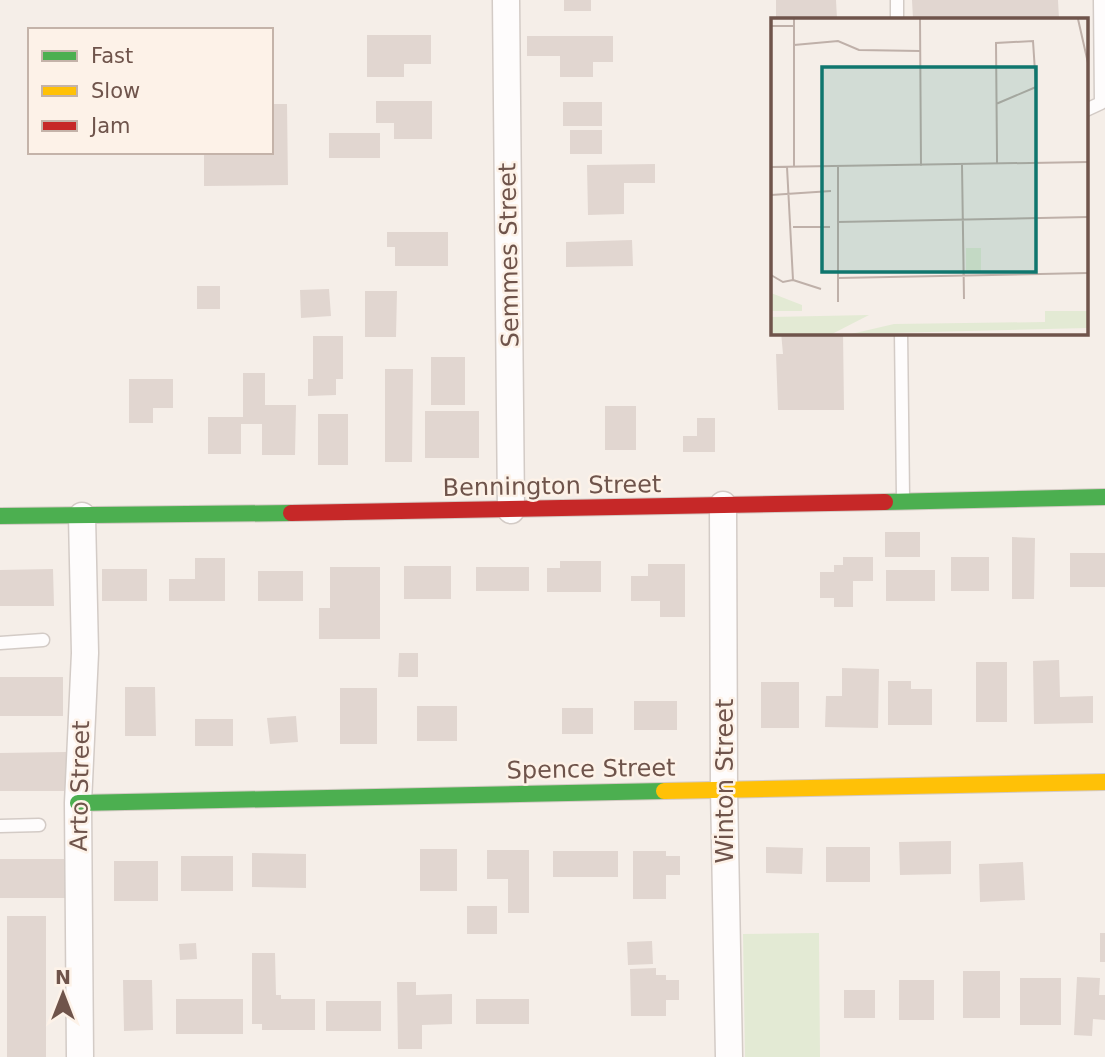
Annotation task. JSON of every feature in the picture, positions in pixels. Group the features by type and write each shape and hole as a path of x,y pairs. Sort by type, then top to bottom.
{"street":[{"name":"Semmes Street","path":"506,0 511,510"},
{"name":"Bennington Street","path":"0,516 511,510 1105,497"},
{"name":"Winton Street","path":"723,505 729,1057"},
{"name":"Arto Street","path":"80,1057 78,803 85,653 82,516"},
{"name":"Spence Street","path":"78,803 1105,782"}],"lane":[{"path":"897,0 897,18"},
{"path":"1088,109 1101,103 1100,0"},
{"path":"901,334 903,501"},
{"path":"0,643 43,640"},
{"path":"0,826 39,825"}],"green space":[{"path":"819,933 820,1057 745,1057 743,934"}],"building":[{"path":"564,0 591,0 591,11 564,11"},
{"path":"776,0 836,0 837,18 776,18"},
{"path":"912,0 1058,0 1059,18 913,18"},
{"path":"367,35 431,35 431,64 404,64 404,77 367,77"},
{"path":"527,36 613,36 613,62 593,62 593,77 560,77 560,56 527,56"},
{"path":"376,101 432,101 432,139 394,139 394,123 376,123"},
{"path":"563,102 602,102 602,126 563,126"},
{"path":"273,104 287,104 288,185 204,186 204,154 273,154"},
{"path":"570,130 602,130 602,154 570,154"},
{"path":"329,133 380,133 380,158 329,158"},
{"path":"655,164 655,183 624,183 624,214 588,215 587,165"},
{"path":"387,232 448,232 448,266 395,266 395,247 387,247"},
{"path":"632,240 633,266 566,267 566,242"},
{"path":"197,286 220,286 220,309 197,309"},
{"path":"329,289 331,316 301,318 300,290"},
{"path":"365,291 397,291 396,337 365,337"},
{"path":"781,334 843,334 844,410 778,410 776,354 783,354"},
{"path":"313,336 343,336 343,379 336,379 336,395 308,396 308,379 313,379"},
{"path":"431,357 465,357 465,405 431,405"},
{"path":"385,369 413,369 412,462 385,462"},
{"path":"243,373 265,373 265,405 296,405 295,455 262,455 262,424 241,424 241,454 208,454 208,417 243,417"},
{"path":"129,379 173,379 173,408 153,408 153,423 129,423"},
{"path":"605,406 636,406 636,450 605,450"},
{"path":"425,411 479,411 479,458 425,458"},
{"path":"318,414 348,414 348,465 318,465"},
{"path":"697,418 715,418 715,452 683,452 683,436 697,436"},
{"path":"885,532 920,532 920,557 885,557"},
{"path":"1012,537 1035,538 1034,599 1012,599"},
{"path":"1070,553 1105,553 1105,587 1070,587"},
{"path":"843,557 873,557 873,581 853,581 853,607 834,607 834,598 820,598 820,572 834,572 834,565 843,565"},
{"path":"951,557 989,557 989,591 951,591"},
{"path":"195,558 225,558 225,601 169,601 169,579 195,579"},
{"path":"560,561 601,561 601,592 547,592 547,568 560,568"},
{"path":"648,564 685,564 685,617 660,617 660,601 631,601 631,576 648,576"},
{"path":"404,566 451,566 451,599 404,599"},
{"path":"330,567 380,567 380,639 319,639 319,608 330,608"},
{"path":"476,567 529,567 529,591 476,591"},
{"path":"53,569 54,606 0,606 0,570"},
{"path":"102,569 147,569 147,601 102,601"},
{"path":"886,570 935,570 935,601 886,601"},
{"path":"258,571 303,571 303,601 258,601"},
{"path":"399,653 418,653 418,677 398,677"},
{"path":"1059,660 1060,697 1093,696 1093,723 1034,724 1033,661"},
{"path":"976,662 1007,662 1007,722 976,722"},
{"path":"842,668 879,669 878,728 825,727 826,696 842,696"},
{"path":"0,677 63,677 63,716 0,716"},
{"path":"888,681 911,681 911,689 932,689 932,725 888,725"},
{"path":"761,682 799,682 799,728 761,728"},
{"path":"125,687 155,687 156,736 125,736"},
{"path":"340,688 377,688 377,744 340,744"},
{"path":"634,701 677,701 677,730 634,730"},
{"path":"417,706 457,706 457,741 417,741"},
{"path":"562,708 593,708 593,734 562,734"},
{"path":"296,716 298,742 270,744 267,718"},
{"path":"195,719 233,719 233,746 195,746"},
{"path":"66,752 66,791 0,791 0,753"},
{"path":"951,841 951,874 900,875 899,842"},
{"path":"766,847 803,848 802,874 766,873"},
{"path":"826,847 870,847 870,882 826,882"},
{"path":"420,849 457,849 457,891 420,891"},
{"path":"487,850 529,850 529,913 508,913 508,879 487,879"},
{"path":"553,851 618,851 618,877 553,877"},
{"path":"633,851 666,851 666,856 680,856 680,875 666,875 666,899 633,899"},
{"path":"252,853 306,854 306,888 252,887"},
{"path":"181,856 233,856 233,891 181,891"},
{"path":"0,859 65,859 65,898 0,898"},
{"path":"114,861 158,861 158,901 114,901"},
{"path":"1023,862 1025,900 980,902 979,864"},
{"path":"467,906 497,906 497,934 467,934"},
{"path":"7,916 46,916 46,1057 7,1057"},
{"path":"1100,933 1105,933 1105,962 1100,962"},
{"path":"652,941 653,964 628,965 627,942"},
{"path":"196,943 197,959 180,960 179,944"},
{"path":"252,953 275,953 276,995 281,995 281,999 315,999 315,1030 262,1030 262,1024 252,1024"},
{"path":"656,968 656,975 666,975 666,980 679,980 679,1000 666,1000 666,1016 631,1016 630,969"},
{"path":"963,971 1000,971 1000,1018 963,1018"},
{"path":"1077,977 1100,978 1099,995 1105,995 1105,1020 1093,1019 1092,1036 1074,1035"},
{"path":"1020,978 1061,978 1061,1025 1020,1025"},
{"path":"123,980 152,980 153,1030 124,1031"},
{"path":"899,980 934,980 934,1020 899,1020"},
{"path":"397,982 416,982 416,995 452,994 452,1024 422,1025 422,1049 398,1049"},
{"path":"844,990 875,990 875,1018 844,1018"},
{"path":"176,999 243,999 243,1034 176,1034"},
{"path":"476,999 529,999 529,1024 476,1024"},
{"path":"326,1001 381,1001 381,1031 326,1031"}],"traffic: fast":[{"path":"885,502 1105,497"},
{"path":"0,516 291,513"},
{"path":"78,803 664,791"}],"traffic: slow":[{"path":"664,791 1105,782"}],"traffic: jam":[{"path":"291,513 885,502"}]}
